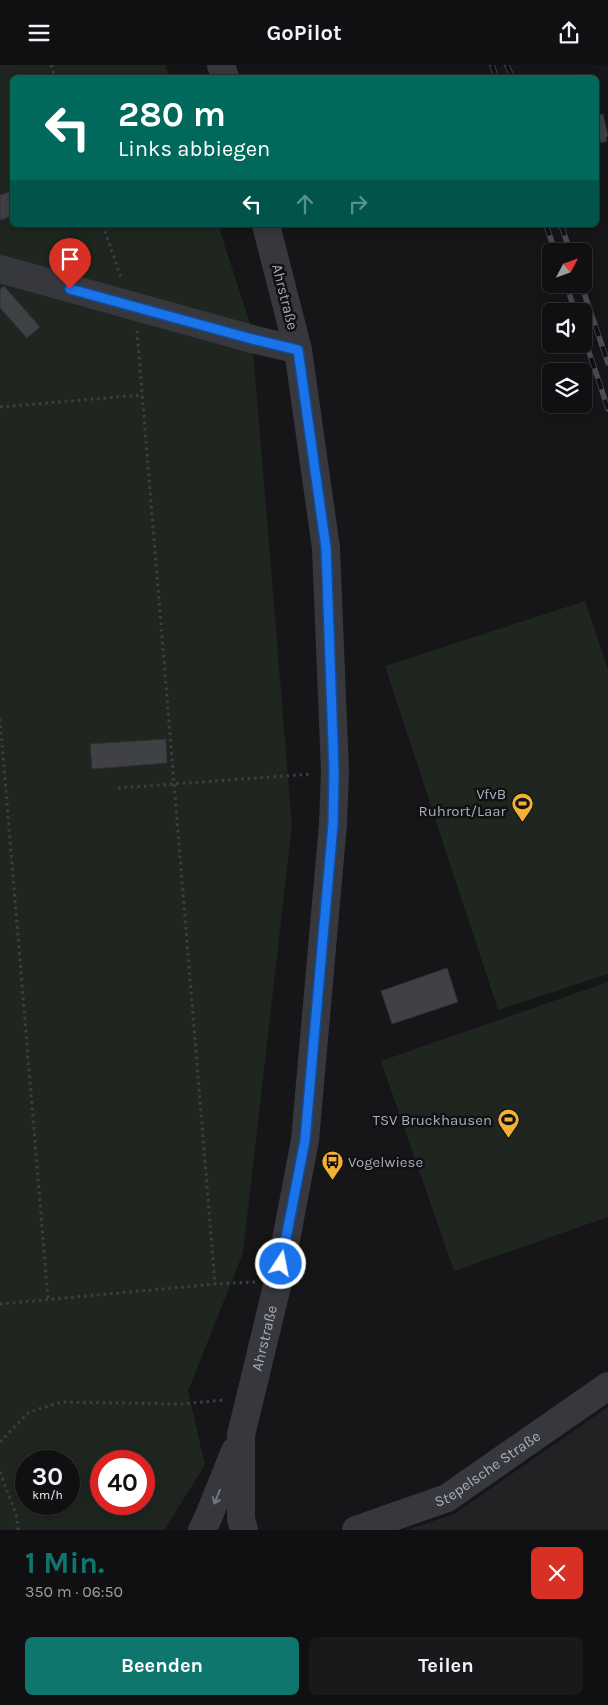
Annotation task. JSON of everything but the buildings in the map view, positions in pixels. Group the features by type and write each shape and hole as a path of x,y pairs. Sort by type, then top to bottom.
{"street":[{"name":"Ahrstraße","path":"244,1530 241,1519 241,1435 278,1281 305,1140 333,824 334,771 326,548 298,350 267,227"},
{"path":"0,269 298,350"},
{"name":"Stepelsche Straße","path":"356,1530 447,1498 608,1386"},
{"path":"202,1530 241,1435"}],"path":[{"path":"104,227 130,305 136,338 215,1284"},
{"path":"0,407 141,395"},
{"path":"0,719 48,1299"},
{"path":"118,788 288,777 334,771"},
{"path":"0,1304 215,1284 278,1281"},
{"path":"0,1442 29,1412 61,1402 180,1404 250,1399"},
{"path":"0,1472 17,1517 18,1530"}],"shaded area":[{"path":"0,65 165,65 168,75 10,75 10,227 219,227 251,326 292,825 243,1253 188,1391 205,1465 164,1530 0,1530"},
{"name":"VfvB Ruhrort/Laar","path":"585,601 608,670 608,974 498,1010 385,666"},
{"name":"TSV Bruckhausen","path":"608,982 608,1217 454,1271 381,1061"},
{"path":"608,1407 608,1530 407,1530 454,1514"}],"railway":[{"path":"492,65 495,75"},
{"path":"507,65 511,75"},
{"path":"547,227 552,243"},
{"path":"562,227 567,243"},
{"path":"569,293 572,303"},
{"path":"584,293 608,363"},
{"path":"589,353 608,409"}],"place":[{"name":"VfvB Ruhrort/Laar","path":"522,822"},
{"name":"TSV Bruckhausen","path":"508,1139"},
{"name":"Vogelwiese","path":"332,1181"}],"route":[{"path":"70,289 298,350 326,548 334,771 333,824 305,1140 281,1264"}]}
